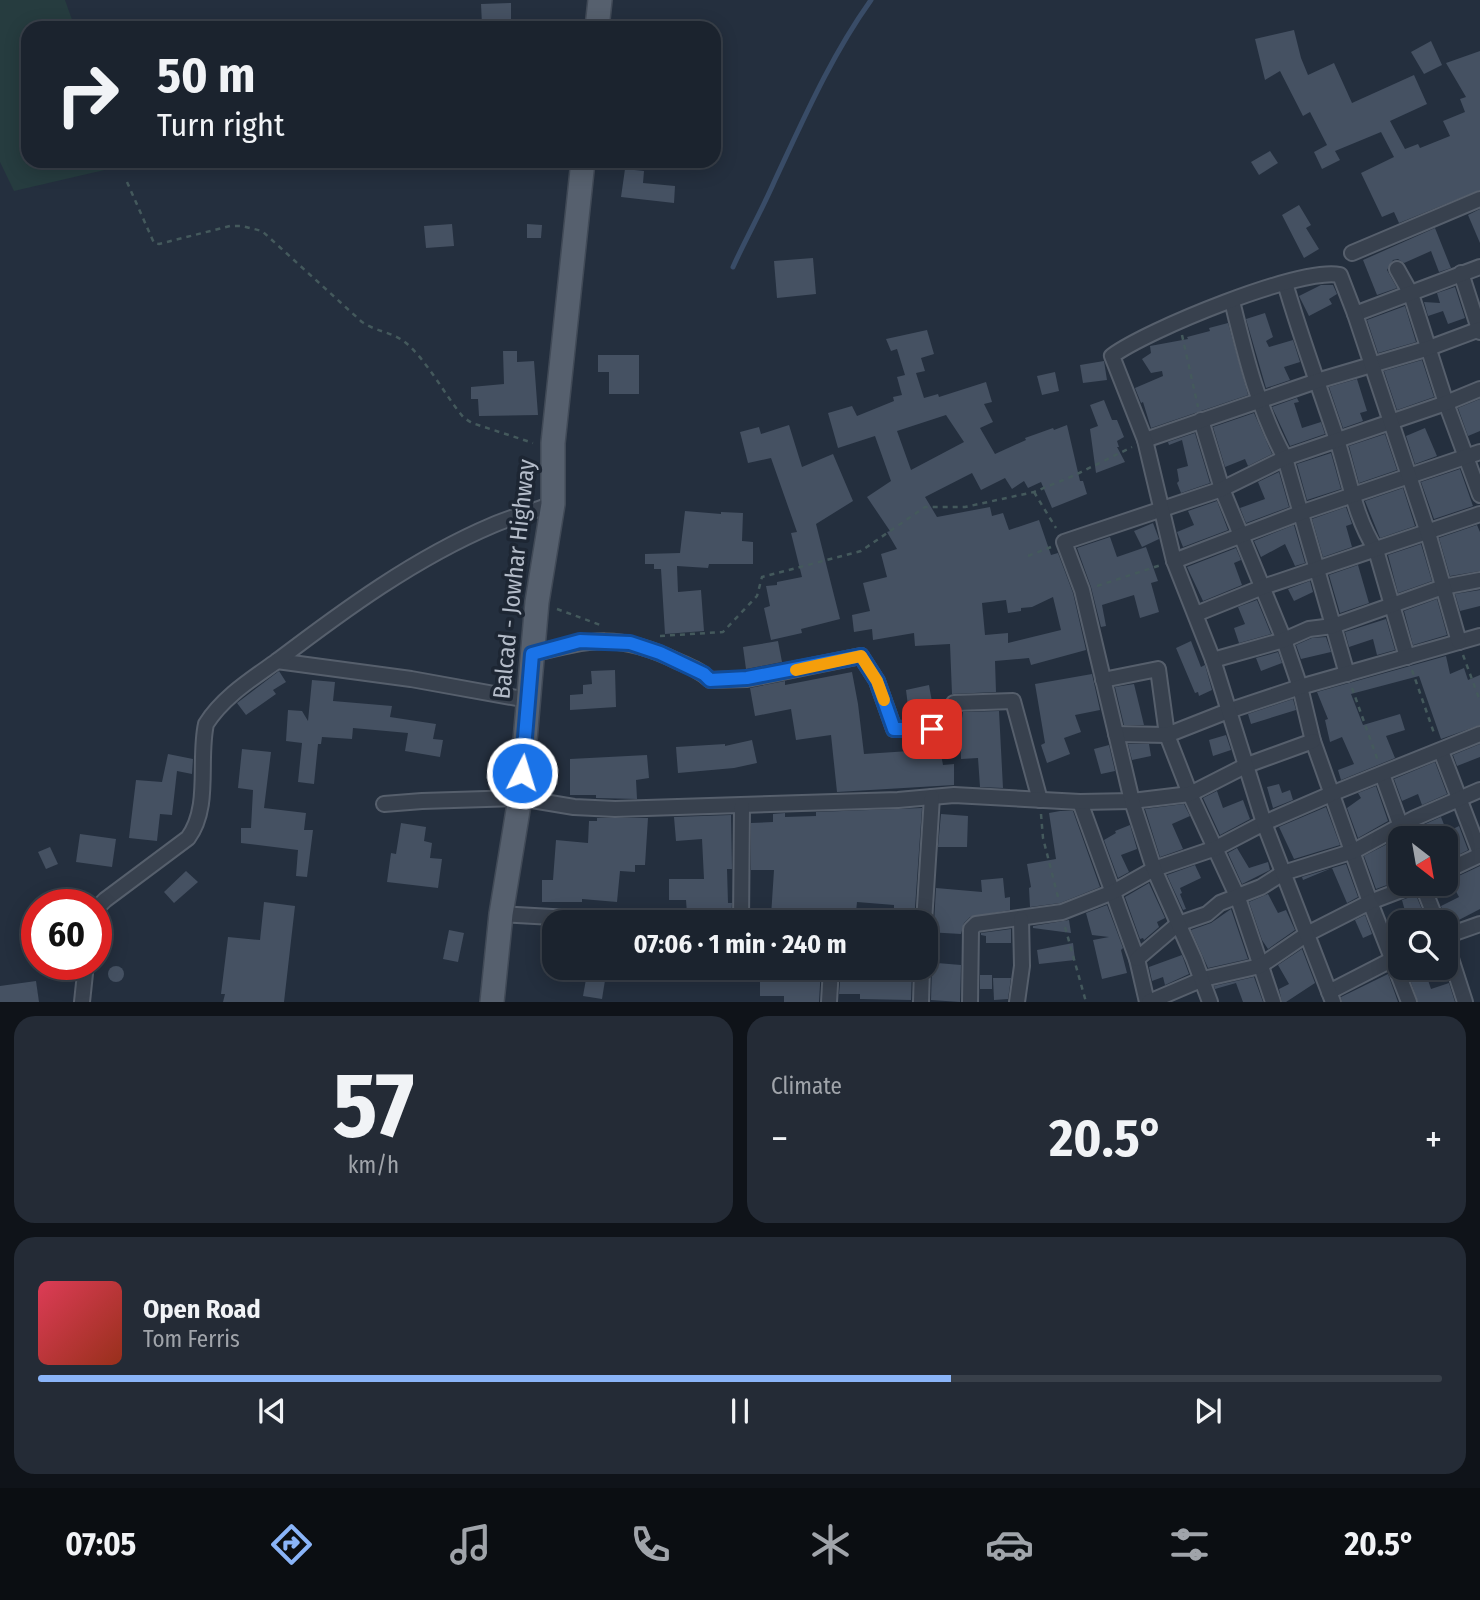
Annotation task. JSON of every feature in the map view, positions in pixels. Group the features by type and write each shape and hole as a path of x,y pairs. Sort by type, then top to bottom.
{"main road":[{"path":"598,21 600,0"},
{"name":"Balcad - Jowhar Highway","path":"492,1002 501,914 520,798 537,602 553,503 553,449 582,168"}],"street":[{"path":"1352,253 1480,199"},
{"path":"1356,314 1480,267"},
{"path":"1397,269 1411,294 1446,403 1480,495"},
{"path":"1145,440 1317,381 1480,330 1461,273"},
{"path":"1388,962 1331,997 1264,823 1213,660 1174,561 1145,440 1111,358 1179,322 1231,301 1286,283 1338,274 1356,314 1428,533 1459,642"},
{"path":"1286,283 1299,332 1366,534 1376,550 1407,657"},
{"path":"1231,301 1270,430 1285,458 1347,674"},
{"path":"1210,1002 1203,979 1154,869 1132,801 1082,590 1065,542 1222,489 1285,458 1480,389"},
{"path":"1201,420 1222,489 1284,640 1300,687 1313,741 1370,902 1388,940"},
{"path":"1174,561 1240,534 1480,452"},
{"path":"112,895 188,838 194,830 200,806 206,724 211,715 236,691 383,585 494,524 553,503"},
{"path":"1196,614 1263,587 1480,514"},
{"path":"1213,660 1284,640 1309,629 1333,626 1443,587 1480,580"},
{"path":"1116,734 1167,735 1300,687 1480,636"},
{"path":"532,654 580,641 630,643 660,653 704,674 710,680 747,678 861,656 877,681 894,729 951,728 954,703 1013,701 1040,800"},
{"path":"277,661 411,679 528,700"},
{"path":"1103,680 1158,669 1167,735 1238,898 1273,1002"},
{"path":"970,1002 971,929 976,924 1062,912 1112,892 1154,869 1216,848 1331,793 1480,734"},
{"path":"384,804 447,799 520,798 574,807 615,810 954,795 1080,802 1132,801 1191,794 1247,765 1313,741"},
{"path":"1441,751 1480,854 1458,865"},
{"path":"1382,774 1401,826"},
{"path":"1414,826 1480,790"},
{"path":"925,910 932,797"},
{"path":"1080,802 1138,958 1148,1002 1203,979 1260,965 1307,934 1388,895"},
{"path":"741,910 742,806"},
{"path":"1138,958 1178,924 1206,914 1220,904 1261,887 1283,873 1388,838"},
{"path":"501,914 542,916"},
{"path":"1017,1002 1022,966 1021,919"},
{"path":"1458,932 1480,924"},
{"path":"82,1002 84,980"},
{"path":"830,1002 831,980"},
{"path":"922,980 922,1002"},
{"path":"1403,980 1409,1002"},
{"path":"1458,980 1465,1002"},
{"path":"1474,1002 1480,999"}],"path":[{"path":"127,183 154,243 230,226 262,231 362,322 372,329 397,337 411,348 464,418 553,449"},
{"path":"1179,322 1201,420"},
{"path":"649,637 723,632 757,596 761,577 861,551 925,507 965,507 1034,492 1145,440"},
{"path":"1028,556 1065,542 1034,492"},
{"path":"1082,590 1174,561"},
{"path":"1459,642 1480,701"},
{"path":"1407,657 1441,751"},
{"path":"1347,674 1382,774"}],"green space":[{"path":"0,0 65,0 72,21 21,21 21,168 113,168 14,191 0,162"}],"building":[{"path":"511,3 511,21 482,21 481,4"},
{"path":"1294,30 1308,75 1334,63 1352,103 1414,75 1427,104 1390,121 1405,149 1418,144 1420,148 1450,136 1443,121 1465,112 1460,99 1466,97 1446,63 1480,51 1480,190 1399,223 1394,212 1382,217 1361,173 1394,157 1381,132 1335,151 1340,160 1322,169 1314,152 1327,145 1310,112 1303,116 1280,71 1265,80 1255,39"},
{"path":"1431,41 1442,65 1424,74 1411,52"},
{"path":"1270,151 1278,163 1259,175 1251,162"},
{"path":"625,169 644,171 643,183 675,186 674,203 621,197"},
{"path":"1299,205 1311,225 1306,228 1319,249 1304,258 1282,215"},
{"path":"1480,209 1480,243 1468,215"},
{"path":"452,224 454,246 426,248 424,226"},
{"path":"527,224 542,225 541,238 527,238"},
{"path":"1435,228 1451,268 1439,272 1431,251 1404,263 1398,259 1393,260 1387,270 1397,288 1377,295 1363,260"},
{"path":"813,258 816,294 777,298 774,261"},
{"path":"1321,285 1333,285 1337,294 1329,299 1332,304 1309,316 1299,296"},
{"path":"1455,287 1465,318 1448,324 1443,311 1428,316 1424,302 1440,303 1437,293"},
{"path":"1405,306 1416,342 1378,353 1367,320"},
{"path":"1265,313 1273,337 1266,341 1269,347 1293,340 1300,362 1284,367 1290,380 1266,388 1246,319"},
{"path":"1228,323 1248,395 1151,428 1143,402 1141,403 1135,388 1163,376 1162,371 1151,373 1142,359 1151,353 1150,346 1188,339 1187,337 1210,331 1209,328"},
{"path":"927,330 934,354 921,358 925,371 916,373 924,398 938,394 939,397 986,382 992,402 984,404 993,422 980,428 995,454 1026,440 1025,438 1067,425 1080,481 1083,481 1087,494 1052,508 1041,482 1028,488 1024,481 1012,489 1005,478 981,490 972,473 925,497 937,517 990,507 992,516 1003,513 1009,530 1039,520 1051,555 1058,553 1073,593 1086,650 1031,665 1029,658 995,661 996,692 952,694 950,644 915,646 914,633 873,640 872,629 854,632 852,615 870,611 863,583 887,577 881,554 897,549 887,532 890,531 867,497 891,481 875,436 838,448 828,413 852,406 857,416 902,395 897,377 905,375 897,349 891,351 886,339","holes":["946,415 964,442 911,470 897,431","1053,597 1061,630 1008,643 1008,633 985,635 982,603 1006,600 1008,613 1021,611 1021,608 1032,607"]},
{"path":"503,351 517,351 517,362 534,361 538,415 479,416 478,399 471,399 471,387 504,384"},
{"path":"598,355 639,355 639,394 609,394 609,372 598,372"},
{"path":"1422,360 1434,397 1397,410 1384,371"},
{"path":"1104,361 1107,380 1083,383 1080,365"},
{"path":"1055,372 1059,391 1042,395 1037,376"},
{"path":"1357,379 1367,411 1360,413 1363,421 1343,428 1329,387"},
{"path":"1297,398 1299,402 1294,403 1302,428 1321,422 1325,434 1290,446 1272,407"},
{"path":"1480,399 1480,431 1468,436 1458,408"},
{"path":"1104,400 1112,420 1117,420 1124,437 1117,441 1117,447 1125,462 1096,473 1090,429 1098,426 1090,405"},
{"path":"1254,413 1272,454 1248,466 1245,459 1225,467 1213,427"},
{"path":"789,425 802,467 833,454 853,501 816,524 840,619 801,629 802,633 771,640 764,608 770,606 766,586 802,577 791,533 797,532 771,458 748,463 740,432 759,427 761,434"},
{"path":"1425,428 1437,456 1415,464 1406,436"},
{"path":"1195,433 1210,483 1181,493 1177,483 1177,469 1188,466 1182,440 1169,445 1168,442"},
{"path":"1385,434 1397,470 1359,483 1349,446"},
{"path":"1331,453 1341,489 1307,500 1297,464"},
{"path":"1460,469 1473,506 1434,519 1421,482"},
{"path":"1279,472 1289,507 1246,523 1240,508 1265,499 1258,482"},
{"path":"1403,488 1415,526 1380,538 1365,501"},
{"path":"1217,501 1228,530 1183,547 1177,532 1194,525 1188,511"},
{"path":"1346,507 1352,524 1346,526 1352,547 1323,557 1312,519"},
{"path":"685,511 743,513 742,541 753,542 753,564 709,564 708,568 677,566 678,592 701,590 704,631 665,634 661,569 654,569 654,564 645,564 645,554 680,553"},
{"path":"1153,523 1159,539 1142,547 1134,531"},
{"path":"1294,525 1305,563 1295,566 1285,544 1261,557 1254,541"},
{"path":"1477,525 1480,532 1480,571 1450,576 1439,538"},
{"path":"1110,537 1117,557 1146,547 1158,581 1151,583 1159,612 1140,618 1134,595 1102,605 1106,626 1101,627 1077,548"},
{"path":"1421,544 1432,581 1398,593 1388,555"},
{"path":"1236,548 1241,560 1234,563 1242,585 1203,601 1187,567"},
{"path":"1358,565 1369,603 1340,613 1329,575"},
{"path":"1310,581 1313,592 1294,601 1288,589"},
{"path":"1480,590 1480,606 1460,611 1455,594"},
{"path":"1437,599 1447,635 1413,645 1404,611"},
{"path":"1257,600 1271,634 1239,643 1234,628 1245,624 1238,607"},
{"path":"1386,619 1395,650 1377,655 1373,639 1349,647 1345,632"},
{"path":"1326,637 1331,652 1301,659 1296,645 1312,638"},
{"path":"778,641 782,662 746,669 743,647"},
{"path":"1191,641 1201,667 1205,665 1212,690 1199,696 1198,692 1195,693 1176,648"},
{"path":"1278,652 1282,663 1261,671 1256,658"},
{"path":"1446,656 1450,674 1464,668 1468,680 1480,675 1480,725 1441,739 1419,676 1351,694 1363,725 1400,714 1405,730 1386,736 1395,758 1341,780 1338,770 1354,764 1342,737 1330,742 1325,720 1328,719 1317,692"},
{"path":"615,670 616,707 570,710 570,695 583,694 583,685 592,684 591,671"},
{"path":"279,671 286,682 273,690 276,694 246,715 237,703"},
{"path":"852,672 864,754 940,749 943,765 954,764 954,785 837,792 831,735 796,740 791,709 755,716 750,688 785,681 785,685"},
{"path":"1092,674 1100,710 1075,715 1081,732 1064,738 1070,754 1047,763 1041,745 1045,743 1035,684"},
{"path":"312,680 335,682 333,701 392,706 390,717 436,724 433,739 443,740 440,757 405,751 408,733 353,728 352,739 322,737 321,744 318,744 314,784 298,782 302,743 286,741 288,710 302,711 308,721"},
{"path":"1134,684 1144,725 1124,725 1115,687"},
{"path":"929,685 932,702 908,706 906,690"},
{"path":"1293,699 1296,710 1251,724 1248,714"},
{"path":"999,711 1003,788 980,787 978,758 961,759 960,731 963,712"},
{"path":"1226,735 1231,750 1213,756 1209,740"},
{"path":"752,740 757,763 678,773 676,747 725,746"},
{"path":"1128,744 1149,744 1151,756 1132,760"},
{"path":"1480,744 1480,757 1457,766 1453,755"},
{"path":"1109,745 1115,771 1101,774 1094,749"},
{"path":"242,749 271,752 264,808 306,813 304,830 313,830 307,877 296,876 298,850 241,843 241,828 251,828 253,790 238,788"},
{"path":"168,754 193,759 192,774 177,771 172,815 160,814 157,841 129,838 136,780 162,782"},
{"path":"647,755 649,778 636,780 637,799 570,795 570,759"},
{"path":"1435,762 1447,794 1422,805 1418,794 1402,801 1394,779"},
{"path":"1279,784 1282,793 1290,790 1293,800 1273,808 1267,787"},
{"path":"1376,786 1388,821 1358,838 1347,808 1361,798 1358,793"},
{"path":"1217,791 1223,808 1243,800 1250,819 1220,835 1203,798"},
{"path":"1184,804 1190,816 1172,824 1183,849 1160,857 1145,809"},
{"path":"1326,807 1340,845 1294,859 1279,827"},
{"path":"922,808 915,910 894,910 894,905 857,902 856,910 771,910 774,870 751,870 751,823 773,822 773,814 785,813 785,817 816,816 816,812"},
{"path":"1073,811 1100,887 1060,903 1030,907 1031,887 1027,864 1056,859 1049,813"},
{"path":"941,814 968,816 967,847 938,847"},
{"path":"731,815 732,869 727,869 728,903 732,903 732,910 687,910 686,900 669,900 669,879 704,879 702,839 676,841 674,817"},
{"path":"1441,817 1445,826 1421,826"},
{"path":"597,818 648,818 645,865 635,865 635,872 620,871 617,902 582,899 582,902 542,902 542,880 553,880 556,840 588,843 589,821 597,821"},
{"path":"401,823 426,827 424,841 432,843 430,858 442,859 438,888 387,882 391,853 396,854"},
{"path":"1130,825 1137,849 1121,855 1129,872 1118,878 1104,840 1116,833 1115,831"},
{"path":"1459,826 1468,850 1458,855"},
{"path":"80,834 116,839 112,867 76,862"},
{"path":"1388,844 1388,885 1376,889 1364,856"},
{"path":"50,847 58,864 46,869 38,852"},
{"path":"1237,848 1249,868 1268,862 1270,870 1242,884 1228,853"},
{"path":"1346,864 1358,897 1347,903 1332,868"},
{"path":"1195,865 1201,878 1180,888 1186,909 1183,910 1167,875"},
{"path":"1480,866 1480,909 1458,920 1458,910 1442,910 1441,906 1459,897 1458,876"},
{"path":"1331,868 1303,880 1302,877"},
{"path":"186,871 198,882 174,903 164,892"},
{"path":"1003,878 1005,898 1010,897 1010,910 970,917 964,923 961,934 938,933 938,910 935,910 936,888 982,892 981,880"},
{"path":"1149,883 1165,918 1157,922 1159,927 1144,940 1140,939 1125,897"},
{"path":"1268,894 1278,913 1286,910 1295,930 1268,949 1262,940 1249,902"},
{"path":"1416,896 1422,910 1405,910 1402,900"},
{"path":"264,902 295,906 284,1002 223,1002 225,994 221,994 228,937 260,940"},
{"path":"1107,905 1123,948 1121,950 1127,973 1102,979 1093,940 1109,937 1092,935 1086,913"},
{"path":"1231,909 1248,959 1208,968 1191,930 1211,923"},
{"path":"1365,915 1372,934 1363,938 1355,920"},
{"path":"1069,920 1071,933 1033,928 1033,926"},
{"path":"1011,929 1011,943 986,943 986,936 981,935 981,933"},
{"path":"449,930 464,933 458,962 443,959"},
{"path":"1073,943 1075,960 1039,964 1037,950"},
{"path":"1302,949 1315,983 1282,1002 1279,989 1289,984 1278,965"},
{"path":"1182,955 1189,974 1165,985 1163,977 1152,981 1149,967"},
{"path":"938,963 961,965 960,1002 931,1000 932,980 938,980"},
{"path":"113,966 119,966 124,971 124,977 119,982 110,980"},
{"path":"1388,974 1398,1002 1342,1002 1341,997"},
{"path":"980,975 992,975 992,989 980,989"},
{"path":"1254,977 1263,1002 1243,1002 1236,983 1215,989 1214,986"},
{"path":"993,978 1011,978 1008,999 994,1000"},
{"path":"586,980 605,980 602,999 583,996"},
{"path":"760,980 820,980 819,1002 784,1002 784,996 760,996"},
{"path":"840,980 912,980 911,1000 860,999 860,994 839,994"},
{"path":"1410,980 1428,980 1431,989 1449,983 1455,1002 1418,1002"},
{"path":"36,981 39,1002 0,1002 0,986"}],"waterway":[{"path":"733,267 819,88 843,43 871,0"}],"slow traffic":[{"path":"796,670 861,656 877,681 884,700"}],"route":[{"path":"522,773 532,654 580,641 630,643 660,653 704,674 710,680 785,672 861,656 877,681 894,729 932,729"}]}
